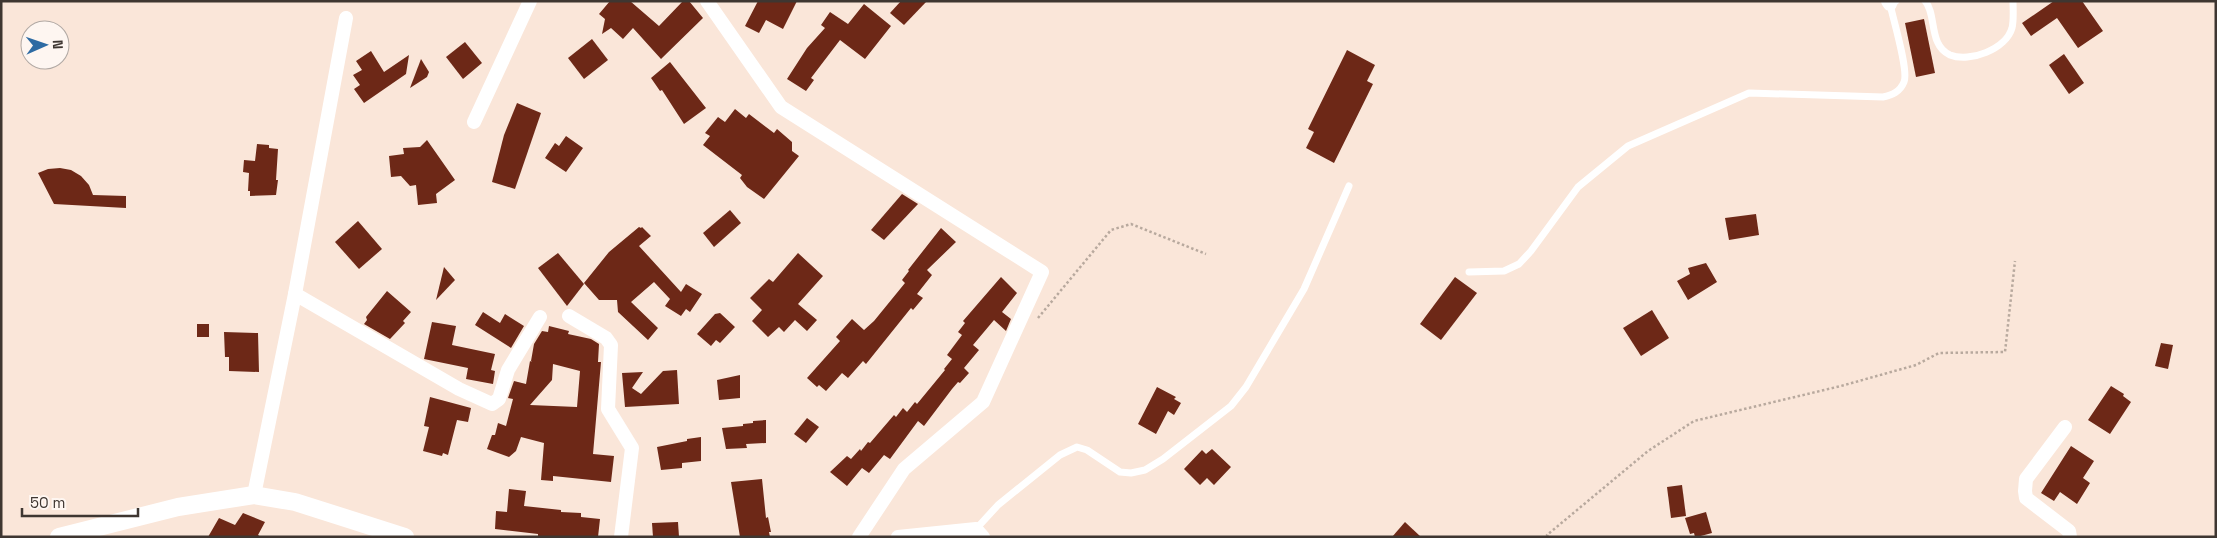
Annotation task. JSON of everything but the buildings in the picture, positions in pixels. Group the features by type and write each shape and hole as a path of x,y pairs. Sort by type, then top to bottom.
{"street":[{"path":"474,122 530,1"},
{"path":"707,1 781,108 1042,272 983,402 904,469 859,537"},
{"path":"254,495 295,294 346,18"},
{"path":"295,294 459,389 492,404 499,399 508,370 540,317"},
{"path":"569,316 606,338 611,345 608,409 632,448 622,537"},
{"path":"2065,427 2026,479 2024,491 2026,498 2069,531 2070,537"},
{"path":"59,537 178,507 254,495 295,502 405,537"},
{"path":"898,537 980,533"}],"lane":[{"path":"1925,1 1928,4 1932,30 1938,43 1949,54 1974,57 1998,46 2012,29 2013,1"},
{"path":"1469,272 1504,271 1519,264 1531,251 1578,187 1628,146 1749,93 1883,98 1896,94 1905,81 1904,63 1891,2"},
{"path":"980,533 998,505 1060,455 1076,447 1087,450 1120,472 1131,473 1145,470 1163,459 1231,406 1246,387 1304,289 1349,186"}],"path":[{"path":"1038,318 1111,230 1131,224 1206,254"},
{"path":"1548,537 1547,535 1648,451 1694,420 1841,386 1907,368 1939,353 2005,352 2016,261"}]}
